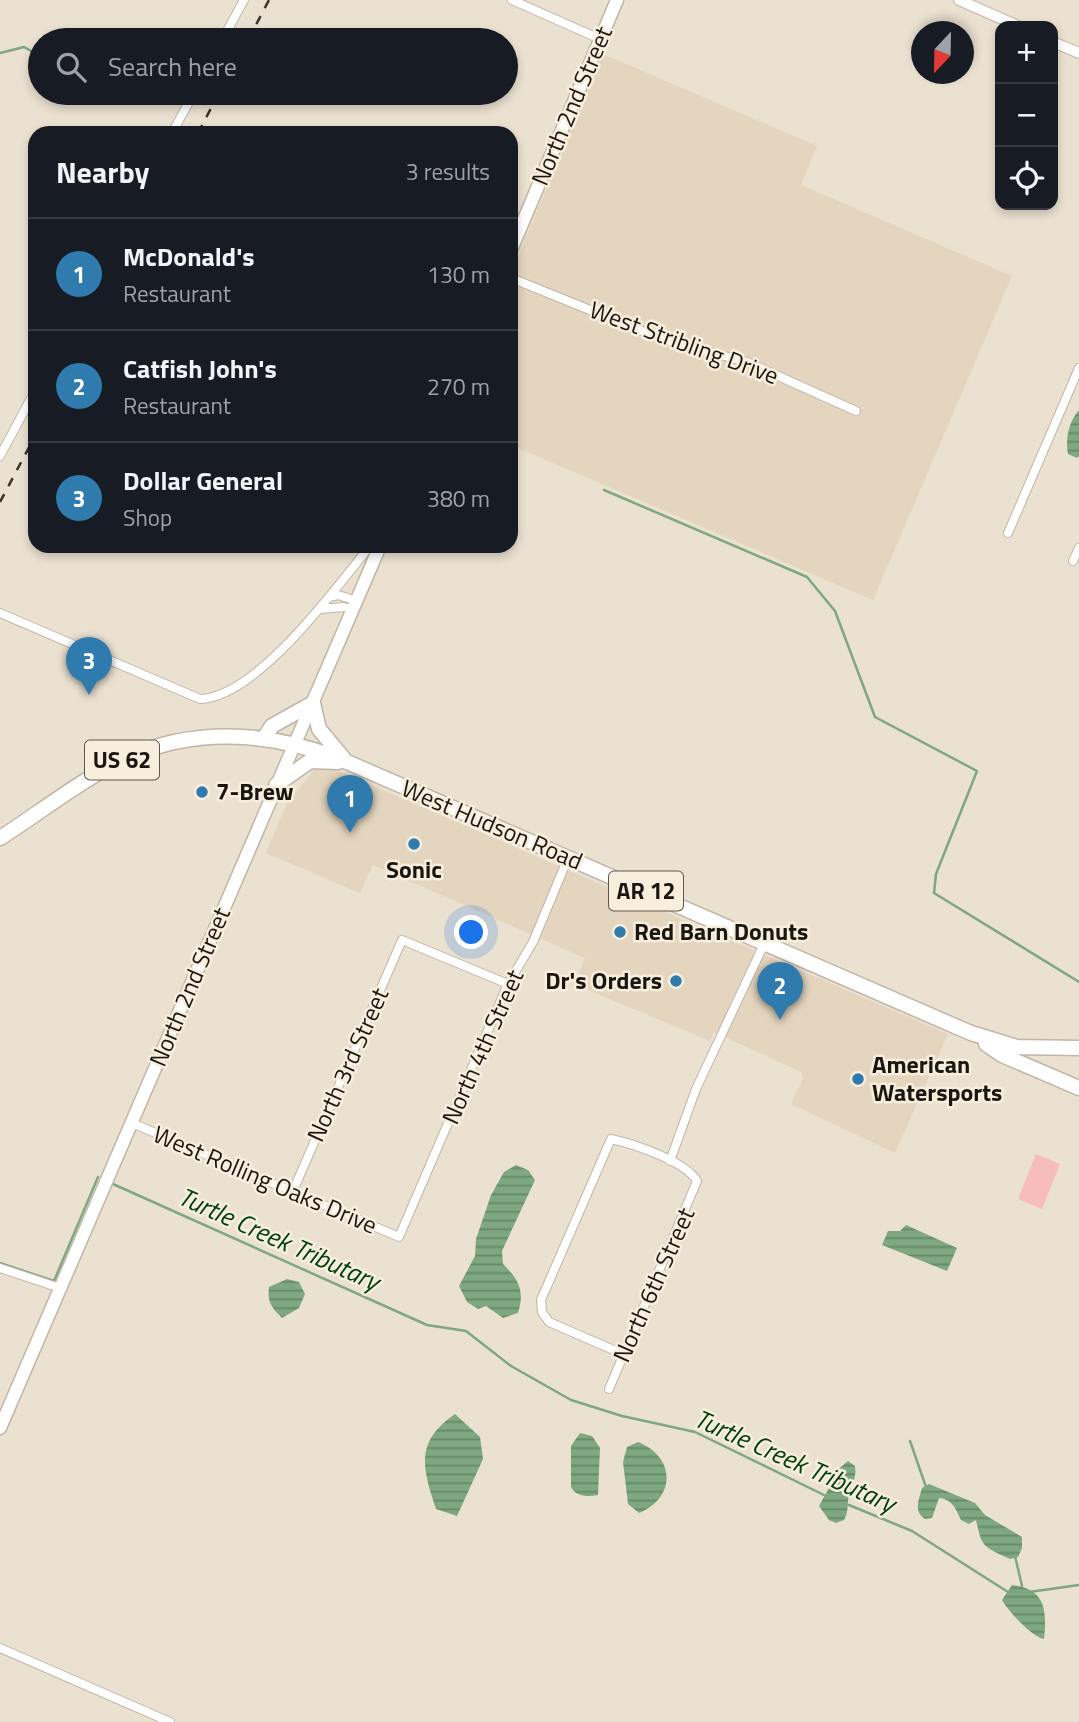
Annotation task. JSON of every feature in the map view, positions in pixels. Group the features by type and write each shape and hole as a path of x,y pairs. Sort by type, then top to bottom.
{"highway":[{"path":"264,738 272,726 313,703"},
{"name":"AR 12","path":"313,703 319,729 347,762"},
{"name":"US 62","path":"0,838 99,774 149,749 187,739 264,738 295,743"},
{"name":"West Hudson Road","path":"295,743 347,762 971,1032 1017,1047 1079,1048"},
{"path":"276,785 310,761 347,762"},
{"name":"AR 12","path":"971,1032 1002,1055 1079,1088"}],"main road":[{"name":"North 2nd Street","path":"518,233 617,0"},
{"name":"North 2nd Street","path":"0,1428 377,553"}],"street":[{"path":"229,28 244,0"},
{"path":"512,0 600,39"},
{"path":"958,0 1006,21"},
{"path":"1058,44 1079,54"},
{"path":"176,126 187,105"},
{"name":"West Stribling Drive","path":"518,281 664,340 747,362 856,411"},
{"path":"1008,533 1076,382 1079,368"},
{"path":"0,456 28,404"},
{"path":"1073,561 1079,548"},
{"path":"0,613 200,699 215,698 281,650 320,608 364,553"},
{"path":"329,597 338,595 355,605"},
{"path":"320,608 355,605"},
{"name":"North 4th Street","path":"399,1237 508,984 533,942 568,858"},
{"name":"North 3rd Street","path":"293,1191 402,940 508,984"},
{"path":"623,1354 549,1322 542,1312 541,1300 611,1139 627,1142 670,1161 696,1089 765,942"},
{"name":"West Rolling Oaks Drive","path":"132,1123 399,1237"},
{"name":"North 6th Street","path":"609,1389 696,1181 691,1172 670,1161"},
{"path":"0,1268 60,1288"},
{"path":"0,1648 170,1722"}],"shaded area":[{"path":"603,54 817,146 801,185 1012,276 873,600 518,448 518,256"},
{"path":"1079,410 1077,458 1068,454 1067,442 1070,425"},
{"path":"318,765 329,767 948,1034 895,1153 791,1104 803,1079 801,1072 714,1032 710,1041 574,984 585,958 373,865 360,893 266,853 287,803"},
{"path":"1036,1154 1060,1164 1042,1209 1018,1199"},
{"path":"516,1165 528,1170 535,1180 502,1251 503,1264 517,1281 521,1292 518,1313 503,1318 486,1306 478,1309 467,1302 459,1286 475,1256 476,1239 491,1195 504,1172"},
{"path":"906,1225 957,1248 947,1271 882,1245 888,1231 900,1231"},
{"path":"287,1279 299,1282 305,1294 299,1308 282,1318 271,1305 269,1287"},
{"path":"455,1414 480,1437 483,1459 457,1516 436,1509 425,1468 425,1456 433,1435"},
{"path":"580,1433 592,1436 600,1448 598,1495 583,1496 571,1487 571,1446"},
{"path":"638,1442 659,1457 667,1478 660,1498 639,1513 628,1504 623,1462 627,1447"},
{"path":"848,1461 855,1466 855,1478 846,1517 836,1523 829,1520 819,1506 830,1486 829,1477"},
{"path":"929,1484 975,1503 985,1515 1022,1537 1022,1548 1018,1557 1010,1559 985,1545 976,1520 969,1524 961,1520 947,1500 939,1498 932,1518 925,1519 921,1516 918,1505 922,1488"},
{"path":"1012,1585 1023,1587 1038,1596 1044,1611 1044,1639 1033,1634 1021,1623 1002,1600"}],"waterway":[{"path":"0,53 24,47 28,49"},
{"name":"Turtle Creek Tributary","path":"604,490 807,577 835,611 875,717 977,771 936,874 934,893 1079,982"},
{"name":"Turtle Creek Tributary","path":"0,1263 54,1281 98,1177"},
{"name":"Turtle Creek Tributary","path":"113,1184 427,1325 466,1331 511,1366 571,1400 622,1416 695,1432 826,1496"},
{"path":"910,1441 926,1487"},
{"name":"Turtle Creek Tributary","path":"849,1505 912,1531 1008,1592"},
{"path":"1015,1556 1022,1586"},
{"name":"Turtle Creek Tributary","path":"1029,1592 1079,1585"}],"railway":[{"path":"254,28 269,0"},
{"path":"202,126 213,105"},
{"path":"0,502 28,449"}],"place":[{"name":"Dollar General","path":"89,695"},
{"name":"7-Brew","path":"202,792"},
{"name":"McDonald's","path":"350,833"},
{"name":"Sonic","path":"414,844"},
{"name":"Red Barn Donuts","path":"620,932"},
{"name":"Dr's Orders","path":"676,981"},
{"name":"Catfish John's","path":"780,1020"},
{"name":"American Watersports","path":"858,1079"}]}
